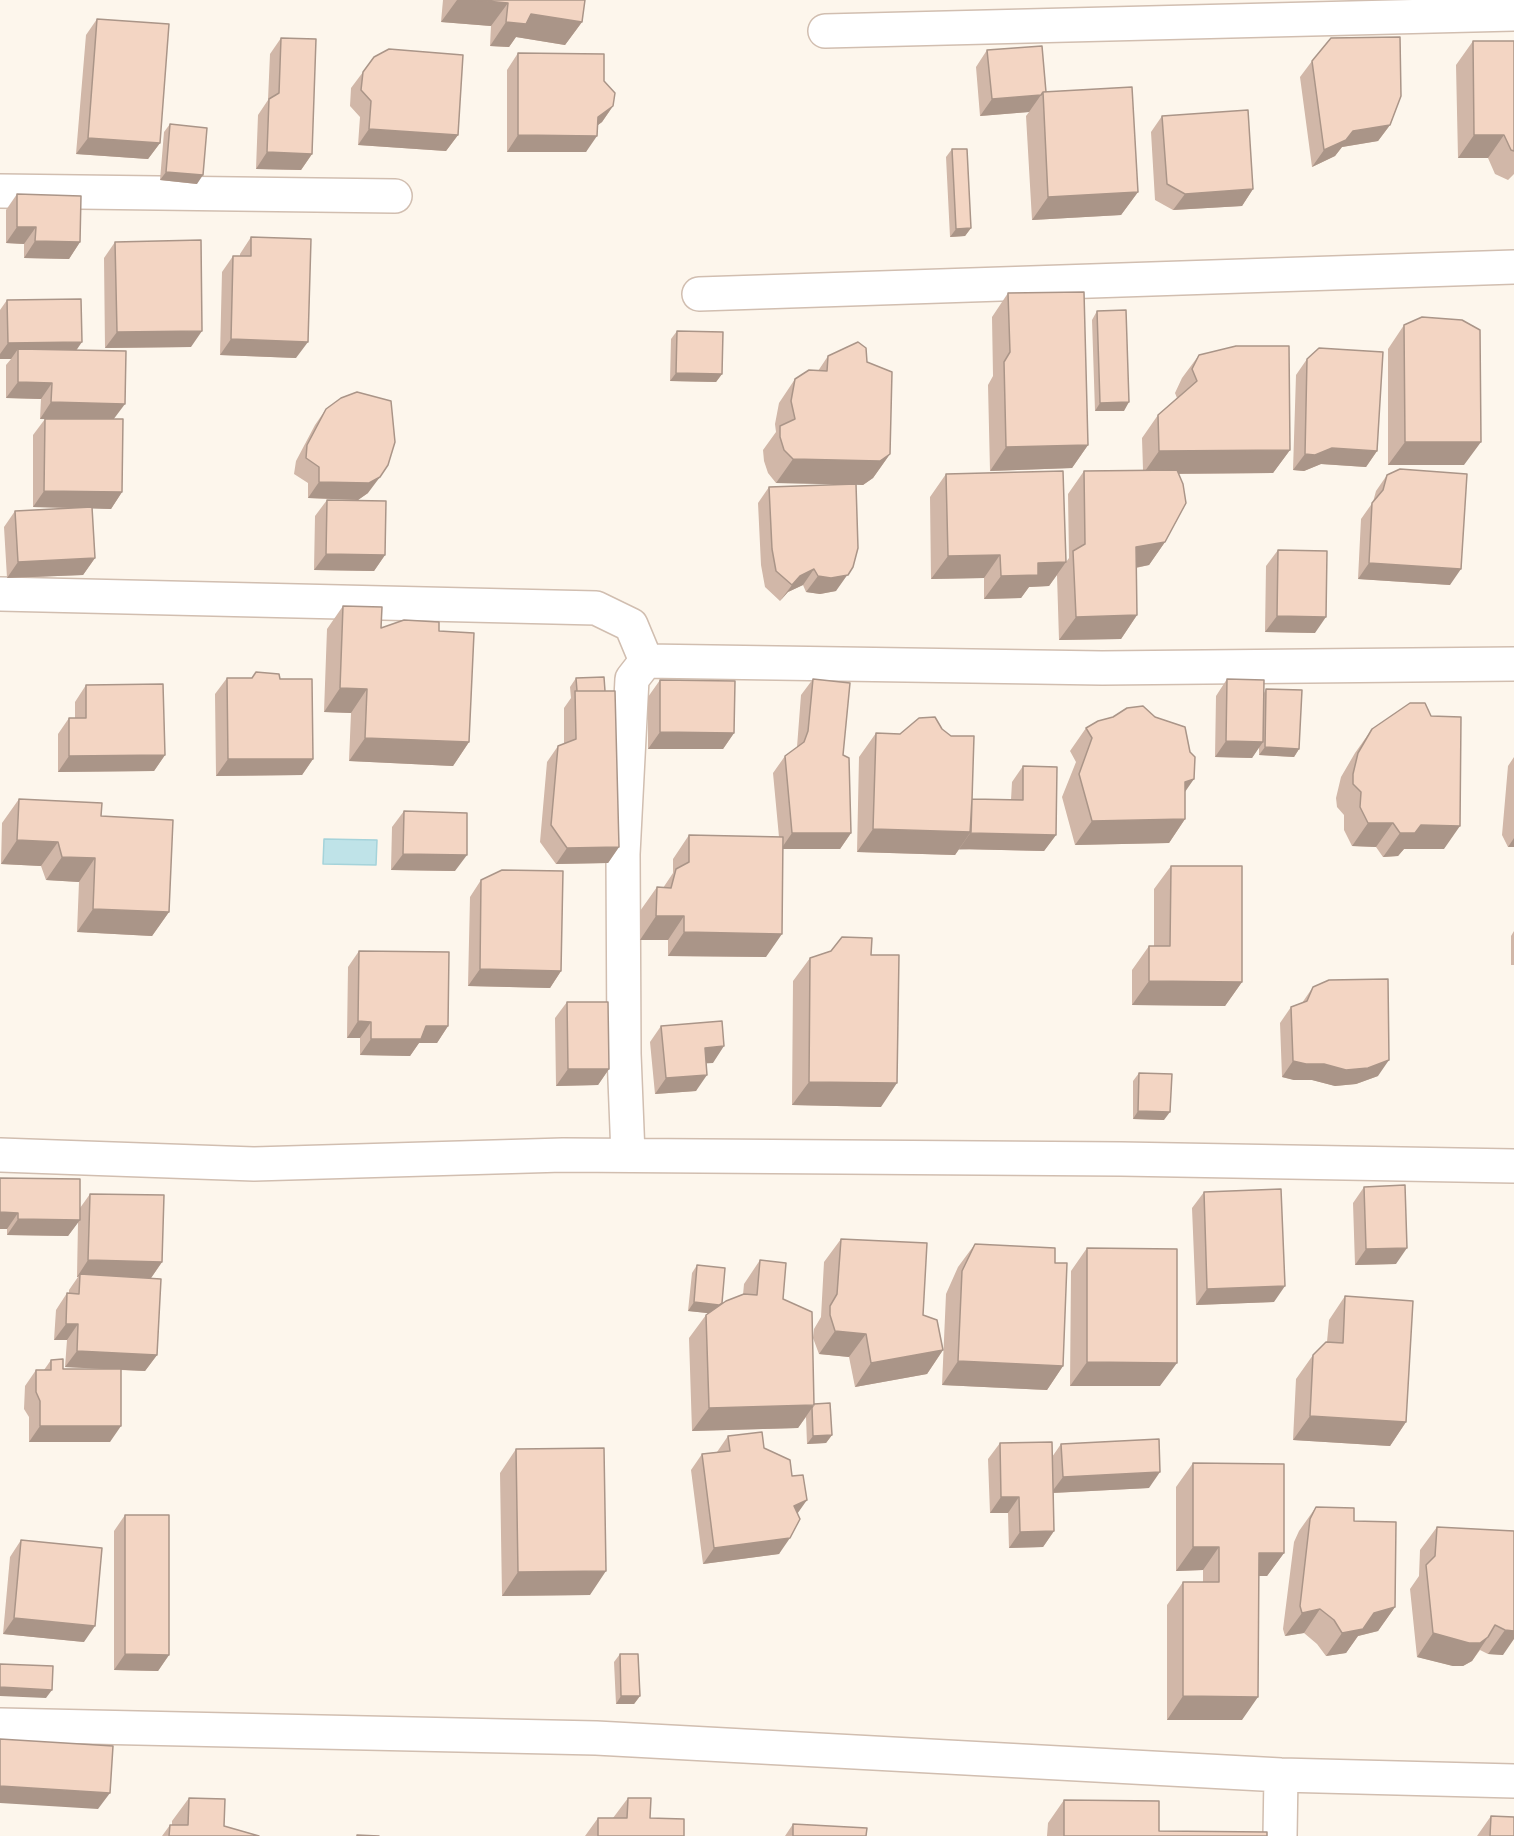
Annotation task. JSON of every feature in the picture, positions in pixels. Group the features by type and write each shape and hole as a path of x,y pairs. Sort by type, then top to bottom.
{"street":[{"path":"825,31 1514,14"},
{"path":"0,191 395,196"},
{"path":"699,294 1514,267"},
{"path":"0,594 596,608 631,625 646,661"},
{"path":"646,661 1102,668 1514,664"},
{"path":"628,1155 624,1054 623,854 632,679 646,661"},
{"path":"0,1155 254,1164 628,1155 1109,1159 1514,1166"},
{"path":"0,1725 596,1738 1281,1775 1514,1781"},
{"path":"1280,1836 1281,1775"}],"water":[{"path":"324,839 377,840 376,865 323,864"}],"building":[{"path":"475,0 585,0 582,22 531,14 526,24 506,22 508,3"},
{"path":"97,19 169,24 160,143 88,138"},
{"path":"1400,37 1401,96 1390,125 1353,131 1346,140 1324,150 1312,61 1331,38"},
{"path":"281,38 316,39 312,154 267,152 269,99 279,93"},
{"path":"1473,41 1514,41 1514,151 1511,150 1504,135 1474,135"},
{"path":"1042,46 1046,92 1041,95 992,99 987,50"},
{"path":"389,49 463,55 458,135 369,129 371,101 361,90 363,72 374,57"},
{"path":"518,53 604,54 604,81 615,93 613,106 598,117 597,136 518,135"},
{"path":"1132,87 1138,192 1048,197 1043,92"},
{"path":"1248,110 1253,189 1185,194 1167,184 1162,116"},
{"path":"170,124 207,128 203,175 166,172"},
{"path":"952,149 967,149 971,228 956,229"},
{"path":"17,194 81,196 80,242 35,241 36,227 17,227"},
{"path":"251,237 311,239 308,342 231,339 233,256 251,256"},
{"path":"201,240 202,331 117,332 115,242"},
{"path":"1084,292 1088,445 1006,447 1004,362 1010,352 1008,293"},
{"path":"81,299 82,342 8,343 7,300"},
{"path":"1126,310 1129,402 1100,403 1097,311"},
{"path":"1422,317 1462,320 1480,330 1481,442 1405,442 1404,325"},
{"path":"677,331 723,332 722,374 676,373"},
{"path":"858,342 866,348 867,362 892,372 890,454 880,461 793,459 784,450 780,437 780,426 795,419 791,401 795,379 809,370 827,371 828,356"},
{"path":"1236,346 1289,346 1290,450 1159,451 1158,415 1197,381 1192,369 1199,355"},
{"path":"1319,348 1383,352 1377,451 1332,448 1315,455 1305,454 1307,359"},
{"path":"18,349 126,351 125,404 51,402 52,383 18,382"},
{"path":"357,392 391,401 395,442 388,465 380,477 369,483 319,482 319,467 306,458 307,445 326,409 341,398"},
{"path":"45,419 123,419 122,492 44,491"},
{"path":"1400,469 1467,474 1461,569 1369,563 1372,503 1383,490 1387,475"},
{"path":"1177,470 1183,484 1186,503 1165,542 1136,547 1137,615 1076,617 1073,551 1085,544 1084,471"},
{"path":"1063,471 1066,562 1038,563 1038,575 1001,576 1000,555 948,556 946,474"},
{"path":"856,484 858,548 853,567 848,575 831,578 818,576 814,569 800,576 792,585 776,571 772,549 769,487"},
{"path":"327,500 386,501 385,555 326,554"},
{"path":"92,507 95,558 18,562 15,511"},
{"path":"1278,550 1327,551 1326,617 1277,616"},
{"path":"343,606 382,607 381,628 404,620 439,622 439,631 474,633 469,742 365,738 367,689 340,688"},
{"path":"256,672 279,674 280,679 312,679 313,759 228,759 227,678 252,678"},
{"path":"604,677 605,691 577,691 576,678"},
{"path":"813,679 850,683 843,755 849,758 851,833 792,833 785,756 804,742 808,731"},
{"path":"1227,679 1264,680 1263,742 1226,741"},
{"path":"660,680 735,681 734,733 660,732"},
{"path":"163,684 165,755 69,756 69,718 86,718 86,685"},
{"path":"1266,689 1302,690 1299,749 1265,747"},
{"path":"575,691 615,691 619,847 567,848 551,825 558,746 576,739"},
{"path":"1410,703 1425,703 1431,716 1461,717 1460,826 1421,825 1415,833 1400,833 1393,823 1368,823 1360,807 1361,792 1353,784 1358,753 1372,729"},
{"path":"1143,706 1155,717 1185,727 1190,752 1195,757 1194,779 1185,782 1185,819 1092,821 1079,774 1092,738 1086,728 1098,721 1113,717 1127,708"},
{"path":"935,717 942,729 951,736 974,736 971,832 873,829 876,733 900,734 919,718"},
{"path":"1023,766 1057,767 1056,835 970,833 972,799 1023,800"},
{"path":"19,799 102,803 101,816 173,820 169,912 93,909 95,858 62,857 58,842 17,840"},
{"path":"404,811 467,813 467,855 403,854"},
{"path":"689,835 783,837 782,934 684,932 684,916 656,916 657,887 671,888 676,869 689,862"},
{"path":"1171,866 1242,866 1242,982 1149,981 1149,946 1170,946"},
{"path":"502,870 563,871 561,971 480,969 481,880"},
{"path":"842,937 872,938 871,955 899,955 897,1083 809,1082 810,958 831,951"},
{"path":"359,951 449,952 448,1026 426,1026 421,1039 371,1039 371,1022 358,1021"},
{"path":"1388,979 1389,1060 1368,1068 1346,1070 1324,1064 1293,1061 1291,1007 1307,1001 1313,987 1329,980"},
{"path":"567,1002 608,1002 609,1069 568,1069"},
{"path":"722,1021 724,1046 705,1048 707,1075 666,1078 661,1026"},
{"path":"1139,1073 1172,1074 1170,1112 1138,1111"},
{"path":"0,1178 80,1179 80,1220 18,1219 18,1213 0,1212"},
{"path":"1405,1185 1407,1248 1366,1249 1364,1187"},
{"path":"1281,1189 1285,1286 1207,1289 1204,1192"},
{"path":"90,1194 164,1195 162,1262 88,1260"},
{"path":"841,1239 927,1243 923,1315 937,1320 943,1350 871,1363 866,1334 835,1331 830,1306 837,1294"},
{"path":"975,1244 1055,1248 1055,1263 1067,1263 1063,1366 958,1361 962,1271"},
{"path":"1087,1248 1177,1249 1177,1363 1087,1362"},
{"path":"760,1260 786,1263 783,1299 812,1312 814,1405 709,1408 706,1315 726,1301 744,1294 757,1295"},
{"path":"697,1265 725,1268 722,1303 719,1305 694,1302"},
{"path":"80,1274 161,1279 157,1355 77,1351 78,1324 66,1324 67,1293 79,1294"},
{"path":"1345,1296 1413,1301 1406,1422 1310,1416 1313,1355 1326,1342 1343,1343"},
{"path":"63,1359 63,1369 121,1369 121,1426 40,1426 36,1370 51,1370 51,1360"},
{"path":"830,1403 832,1435 813,1436 812,1408 814,1404"},
{"path":"762,1432 764,1448 790,1460 792,1476 803,1475 807,1500 794,1506 800,1519 790,1538 714,1548 702,1454 730,1451 728,1436"},
{"path":"1159,1439 1160,1472 1063,1477 1061,1444"},
{"path":"1052,1442 1054,1531 1020,1532 1019,1497 1001,1497 1000,1443"},
{"path":"604,1448 606,1571 518,1572 516,1449"},
{"path":"1193,1463 1284,1464 1284,1553 1259,1553 1258,1697 1183,1696 1183,1582 1219,1582 1219,1547 1193,1547"},
{"path":"1316,1507 1354,1508 1354,1521 1396,1522 1395,1607 1374,1613 1363,1629 1342,1633 1334,1620 1320,1609 1302,1613 1300,1606 1310,1519"},
{"path":"125,1515 169,1515 169,1655 125,1654"},
{"path":"1437,1527 1514,1531 1514,1631 1495,1625 1488,1637 1480,1643 1469,1643 1433,1633 1426,1565 1435,1556"},
{"path":"21,1540 102,1548 95,1626 14,1618"},
{"path":"620,1654 638,1654 640,1696 621,1696"},
{"path":"0,1664 53,1666 52,1690 0,1687"},
{"path":"0,1739 113,1746 110,1793 0,1786"},
{"path":"189,1798 225,1799 224,1826 259,1836 169,1836 170,1825 188,1825"},
{"path":"628,1798 651,1798 650,1818 684,1819 684,1836 598,1836 598,1818 627,1818"},
{"path":"1064,1800 1159,1801 1159,1831 1267,1832 1267,1836 1064,1836"},
{"path":"1491,1816 1514,1817 1514,1836 1490,1836"},
{"path":"793,1824 867,1828 866,1836 793,1836"}]}
